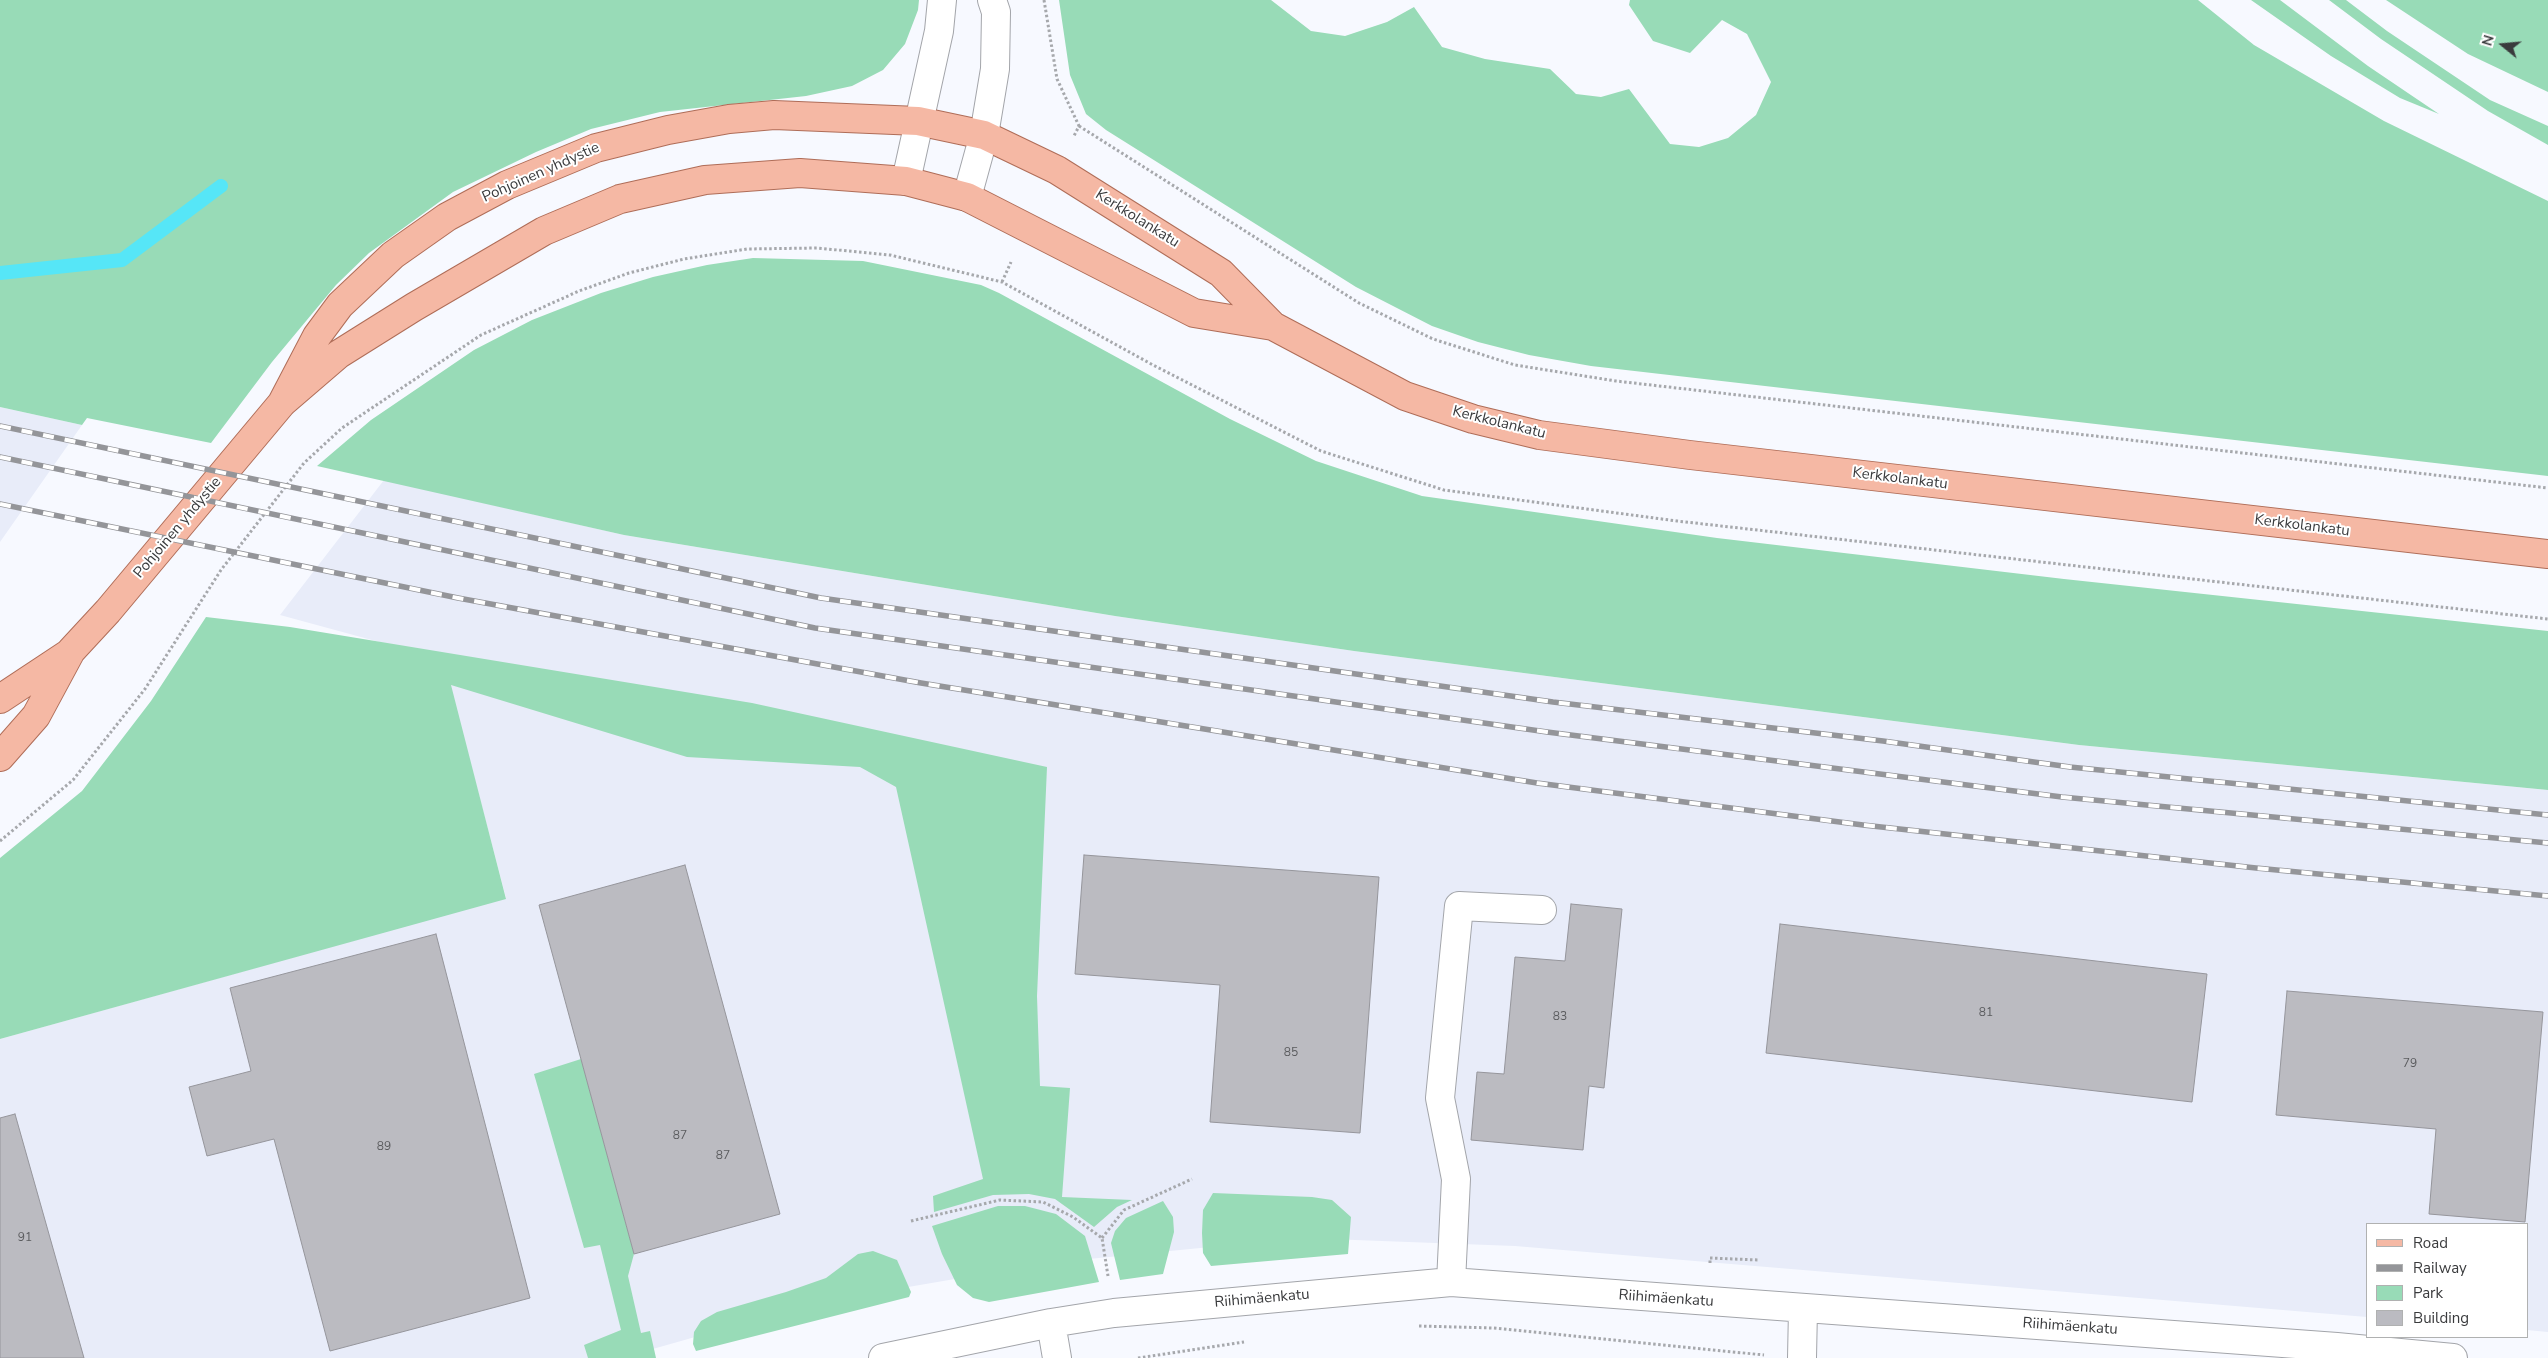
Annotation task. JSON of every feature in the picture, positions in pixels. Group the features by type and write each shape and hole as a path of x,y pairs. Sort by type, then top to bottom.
{"main road":[{"name":"Pohjoinen yhdystie","path":"282,403 317,336 340,304 393,255 447,217 507,185 596,148 668,130 730,119 774,115 918,121"},
{"name":"Kerkkolankatu","path":"918,121 984,135 1057,170 1221,272 1274,326 1405,396 1472,419 1539,435 1699,456 2548,554"},
{"name":"Pohjoinen yhdystie","path":"0,757 36,716 71,652 108,611 282,403 340,354 414,307 544,230 620,199 705,180 800,173 906,181"},
{"name":"Kerkkolankatu","path":"906,181 967,197 1194,313 1274,326"},
{"name":"Pohjoinen yhdystie","path":"0,699 71,652"}],"street":[{"path":"906,181 939,31 942,0"},
{"path":"967,197 984,135 995,69 996,12 992,0"},
{"path":"1451,1282 1456,1179 1440,1098 1459,906 1542,910"},
{"name":"Riihimäenkatu","path":"883,1358 1051,1323 1114,1313 1451,1282 1803,1308 2359,1354 2453,1358"},
{"path":"1802,1358 1803,1308"},
{"path":"1051,1323 1056,1358"}],"path":[{"path":"1079,126 1359,303 1433,339 1515,365 1616,381 2548,488"},
{"path":"0,841 73,780 144,689 221,570 304,464 342,428 481,335 579,291 629,273 684,259 747,249 817,248 890,255 1002,282 1153,365 1321,451 1444,490 1687,523 2548,619"},
{"path":"1102,1238 1124,1210 1192,1179"},
{"path":"912,1221 1000,1200 1043,1202 1073,1217 1102,1238 1114,1313"},
{"path":"1416,1326 1493,1328 1774,1356"},
{"path":"1138,1358 1252,1341"},
{"path":"1747,1353 1748,1358"}],"shaded area":[{"path":"0,407 82,425 0,542"},
{"path":"384,480 624,535 1115,616 1354,651 2079,745 2548,790 2548,1332 2528,1330 2528,1223 2366,1223 2366,1317 1515,1246 1302,1238 1048,1263 815,1303 621,1358 0,1358 0,1039 506,898 450,685 438,658 280,615"}],"green space":[{"path":"0,0 919,0 918,10 905,44 883,70 852,86 806,96 660,112 591,129 536,152 453,192 369,253 336,285 272,362 211,443 87,418 82,425 0,407"},
{"path":"1059,0 1271,0 1311,31 1345,36 1387,22 1414,7 1442,47 1485,59 1550,69 1576,94 1601,97 1629,89 1670,144 1699,147 1728,138 1756,115 1771,82 1747,34 1722,20 1690,53 1653,41 1629,5 1630,0 2198,0 2254,45 2384,121 2548,201 2548,476 1591,366 1529,355 1478,342 1432,326 1356,287 1106,130 1086,114 1070,75"},
{"path":"2251,0 2280,0 2368,66 2439,114 2400,98 2331,56"},
{"path":"2329,0 2346,0 2387,31 2490,100 2548,126 2548,145 2488,111 2381,39"},
{"path":"2386,0 2548,0 2548,92 2468,54"},
{"path":"753,258 863,261 981,285 1230,419 1316,461 1422,496 1717,538 2064,579 2548,631 2548,790 2079,745 1354,651 1115,616 624,535 317,466 371,420 474,350 532,320 601,293 653,277 707,265"},
{"path":"206,617 290,627 752,703 1047,767 1037,996 1040,1086 1070,1088 1062,1197 1132,1200 1117,1207 1094,1227 1055,1199 1029,1194 993,1195 934,1212 933,1196 983,1179 896,787 860,767 687,757 451,685 506,899 0,1039 0,858 82,791 151,701"},
{"path":"581,1059 634,1254 628,1276 641,1333 650,1331 656,1358 588,1358 584,1345 621,1330 600,1245 584,1248 534,1074"},
{"path":"1213,1193 1312,1197 1332,1200 1351,1217 1348,1254 1211,1266 1203,1253 1202,1233 1203,1210"},
{"path":"1163,1201 1173,1217 1174,1232 1163,1274 1120,1280 1111,1243 1115,1231 1126,1218"},
{"path":"998,1206 1025,1206 1056,1214 1085,1236 1099,1282 989,1302 973,1298 957,1285 942,1254 932,1226"},
{"path":"873,1251 897,1260 911,1292 909,1297 696,1351 693,1344 694,1332 701,1321 717,1312 826,1278 858,1254"}],"building":[{"path":"1084,855 1379,877 1360,1133 1210,1122 1220,985 1075,974"},
{"path":"685,865 780,1214 634,1254 539,905"},
{"path":"1571,904 1622,909 1604,1088 1589,1086 1583,1150 1471,1140 1477,1072 1504,1074 1515,957 1565,961"},
{"path":"1780,924 2207,974 2192,1102 1766,1053"},
{"path":"436,934 530,1298 330,1351 274,1139 207,1156 189,1087 251,1071 230,988"},
{"path":"2287,991 2543,1012 2525,1222 2429,1214 2436,1129 2276,1115"},
{"path":"15,1114 84,1358 0,1358 0,1118"}],"waterway":[{"path":"0,273 122,260 221,186"}],"railway":[{"path":"0,426 821,598 1553,702 1883,741 2070,767 2548,815"},
{"path":"0,457 815,628 1547,732 2062,797 2548,843"},
{"path":"0,504 458,598 921,683 1537,783 1863,825 2256,868 2548,896"}]}
